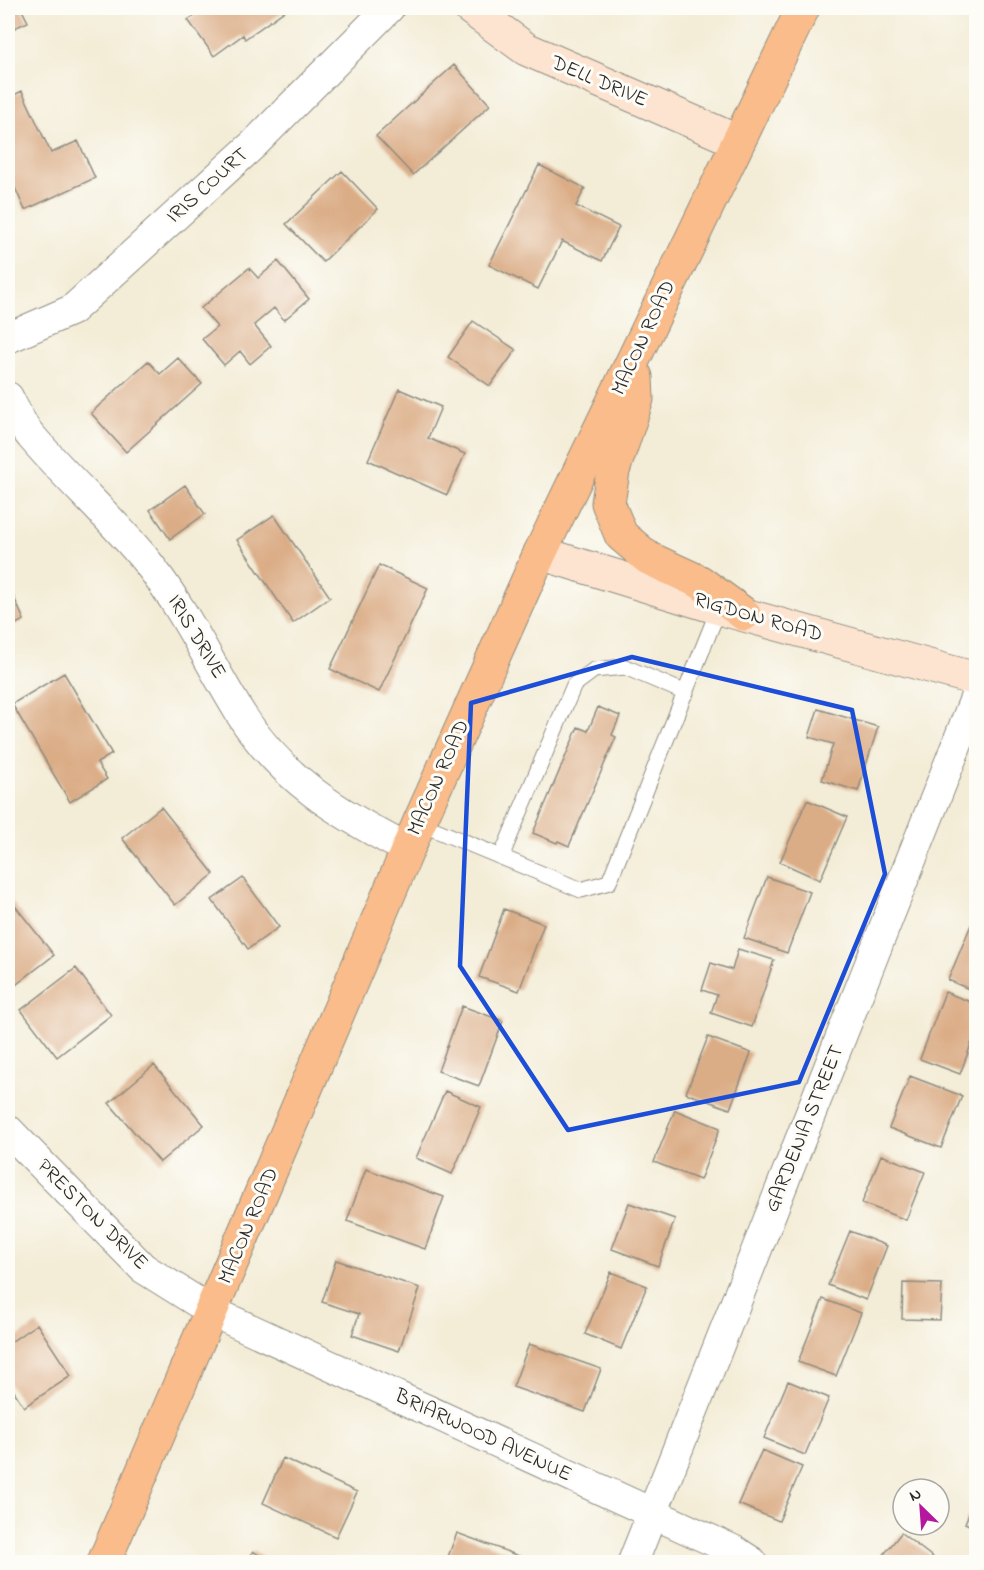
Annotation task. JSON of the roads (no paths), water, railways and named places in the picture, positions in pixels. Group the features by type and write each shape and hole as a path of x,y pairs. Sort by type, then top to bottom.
{"main road":[{"name":"MACON ROAD","path":"104,1563 213,1312 413,836 540,553 803,8"},
{"path":"634,357 637,399 613,471 608,503 621,535 648,558 700,582 731,611"}],"street":[{"name":"IRIS COURT","path":"8,338 72,310 254,144 389,8"},
{"name":"DELL DRIVE","path":"470,8 526,50 737,141"},
{"name":"IRIS DRIVE","path":"8,397 29,434 147,562 184,611 241,715 272,755 308,790 347,818 413,836"},
{"name":"RIGDON ROAD","path":"540,553 731,611 976,679"},
{"name":"GARDENIA STREET","path":"633,1563 976,696"},
{"name":"PRESTON DRIVE","path":"8,1130 143,1268 213,1312"},
{"name":"BRIARWOOD AVENUE","path":"213,1312 735,1551 752,1563"}],"lane":[{"path":"413,836 501,857 581,890 609,882 686,693 731,611"},
{"path":"501,857 574,685 594,670 626,667 686,693"}]}
